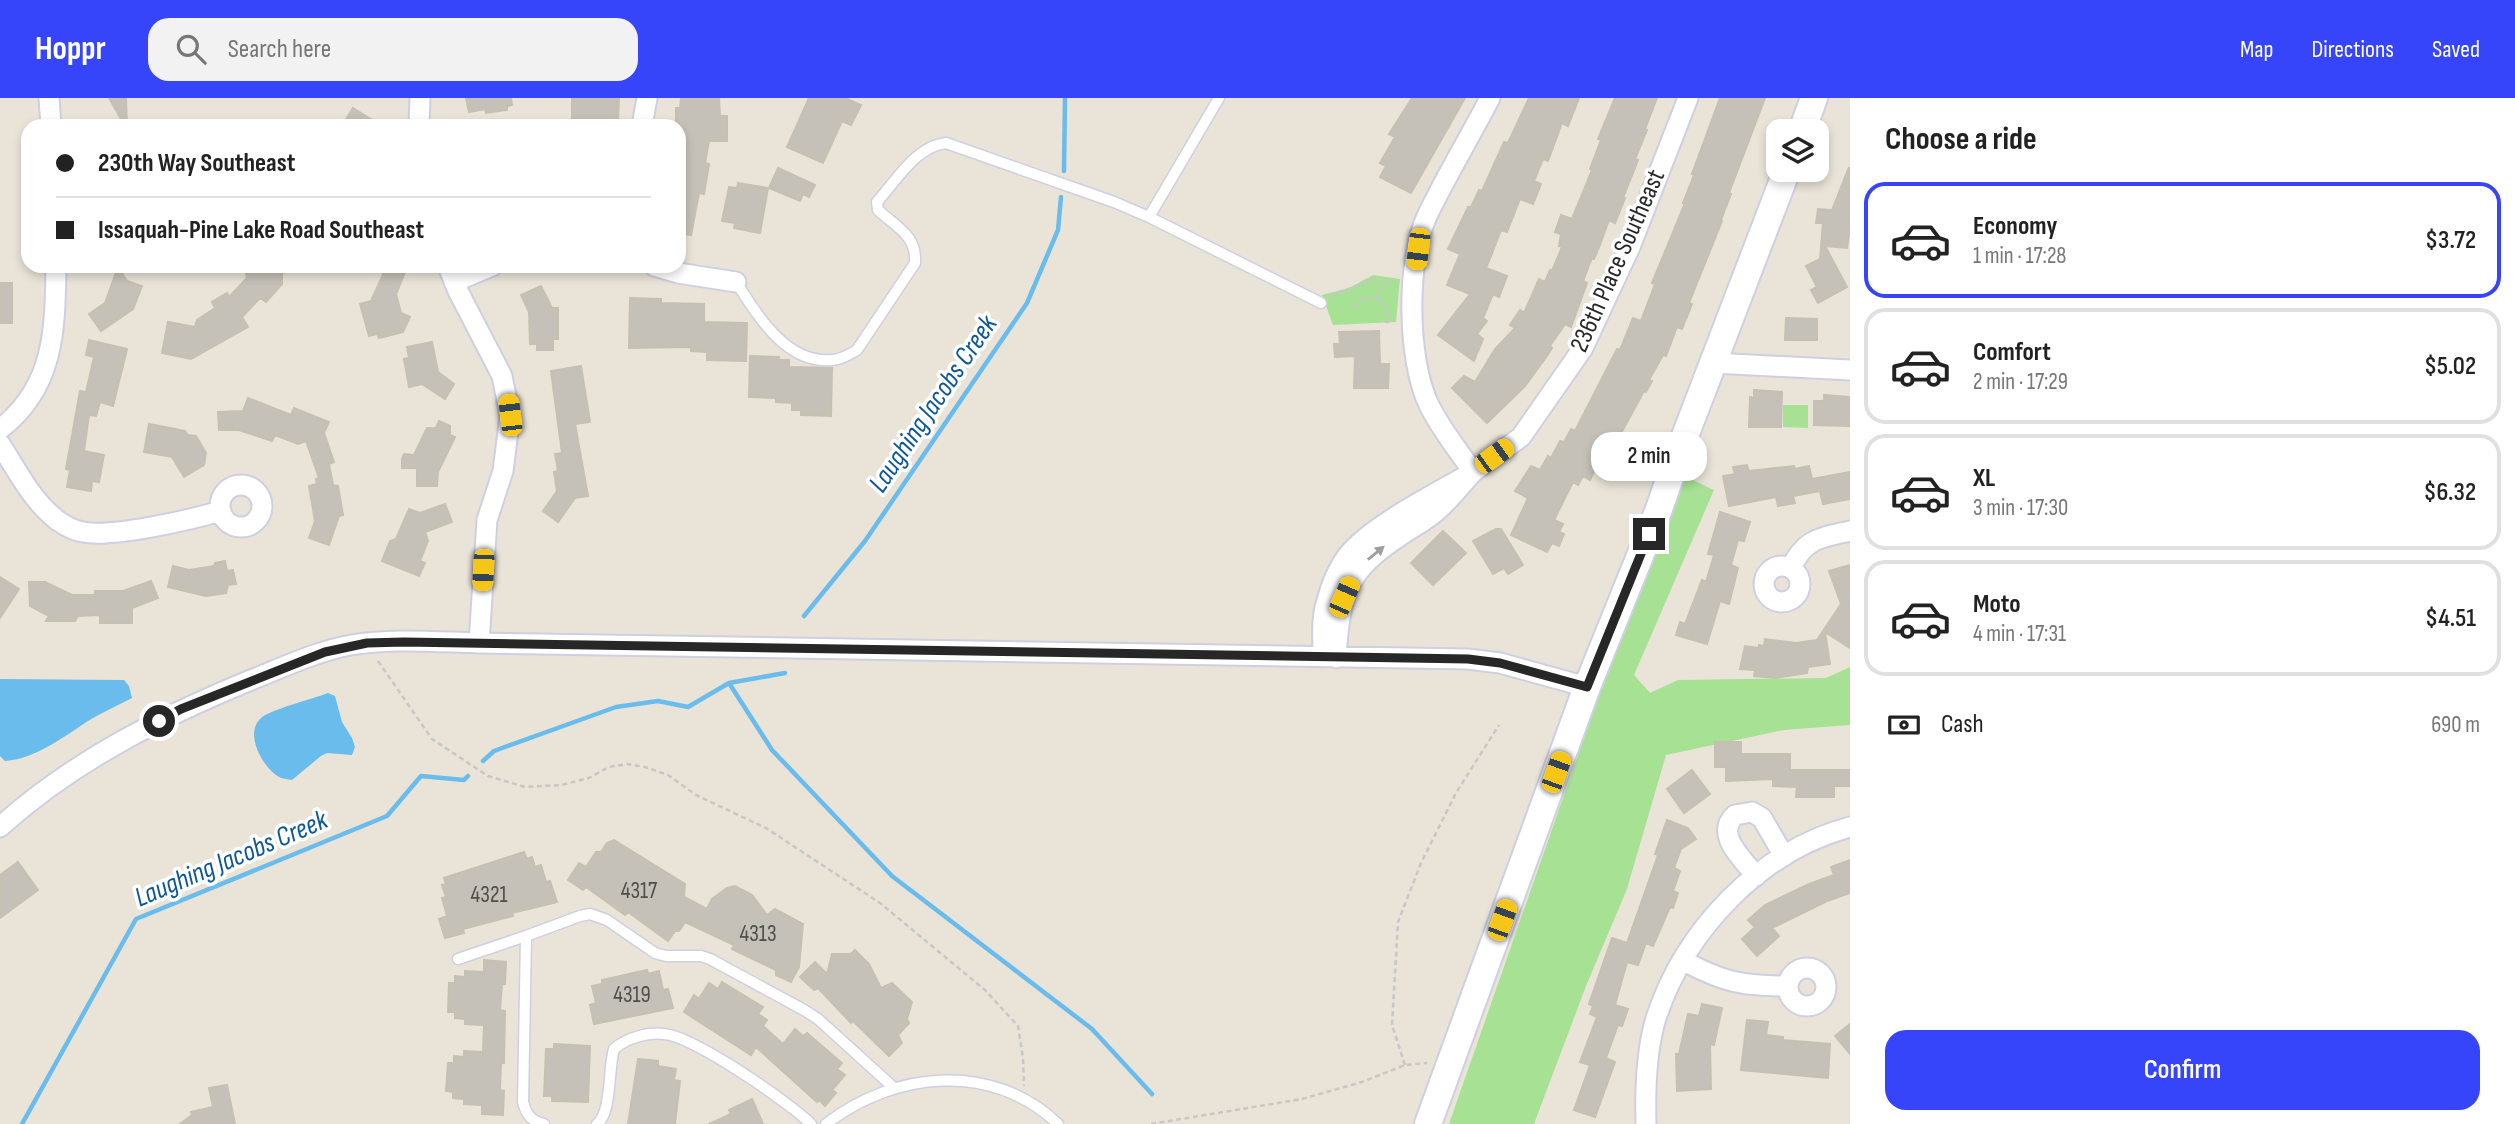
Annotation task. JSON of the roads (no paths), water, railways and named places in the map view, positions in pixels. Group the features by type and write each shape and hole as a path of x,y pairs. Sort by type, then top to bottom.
{"main road":[{"path":"1806,119 1814,98"},
{"path":"1428,1124 1587,687 1659,509 1782,182"}],"street":[{"path":"49,98 50,119"},
{"path":"419,119 420,98"},
{"path":"643,119 647,98"},
{"path":"1473,472 1428,404 1414,354 1410,314 1418,249 1426,218 1490,98"},
{"name":"236th Place Southeast","path":"1329,657 1323,620 1326,603 1348,555 1367,538 1409,509 1473,472 1521,437 1583,348 1630,247 1688,98"},
{"path":"0,429 10,421 37,387 48,361 55,319 56,273"},
{"path":"678,273 736,282"},
{"path":"451,274 502,376 510,415 503,471 487,520 479,642"},
{"path":"1713,363 1850,370"},
{"path":"0,444 38,502 64,525 81,532 114,532 220,511"},
{"path":"1791,568 1805,545 1823,537 1850,531"},
{"path":"1,823 114,744 181,709 295,662 367,643 479,642 1479,660 1500,663 1587,687"},
{"path":"1752,812 1762,818 1770,866 1727,836 1728,824 1735,815 1752,812"},
{"path":"1646,1124 1649,1054 1656,1020 1682,960 1729,901 1770,866 1828,833 1850,827"},
{"path":"1682,960 1712,976 1738,983 1787,986"}],"lane":[{"path":"1149,217 1219,98"},
{"path":"736,282 755,312 787,347 809,358 833,360 857,350 915,262 916,248 907,235 878,210 877,202 910,163 933,145 946,144 1114,202 1319,302"},
{"path":"458,959 590,914 607,920 655,953 710,959 818,1019 893,1087"},
{"path":"526,936 523,1102 531,1119 544,1124"},
{"path":"597,1124 603,1120 606,1108 614,1049 627,1040 666,1034 692,1043 796,1109 811,1124"},
{"path":"826,1124 893,1087 922,1081 975,1082 1018,1096 1058,1124"}],"water":[{"path":"0,679 124,680 129,686 132,698 93,718 40,751 5,761 0,756"},
{"path":"328,693 335,696 342,722 352,738 355,747 352,755 327,753 292,780 281,778 262,760 255,742 256,725 261,718 273,711"}],"waterway":[{"name":"Laughing Jacobs Creek","path":"1064,171 1065,98"},
{"name":"Laughing Jacobs Creek","path":"804,616 865,541 1027,303 1058,230 1061,197"},
{"name":"Laughing Jacobs Creek","path":"483,761 494,751 616,707 658,701 688,707 729,683 785,673"},
{"path":"729,683 772,750 892,876 1092,1029 1152,1094"},
{"name":"Laughing Jacobs Creek","path":"22,1124 136,919 387,816 421,776 464,780 468,776"}]}
